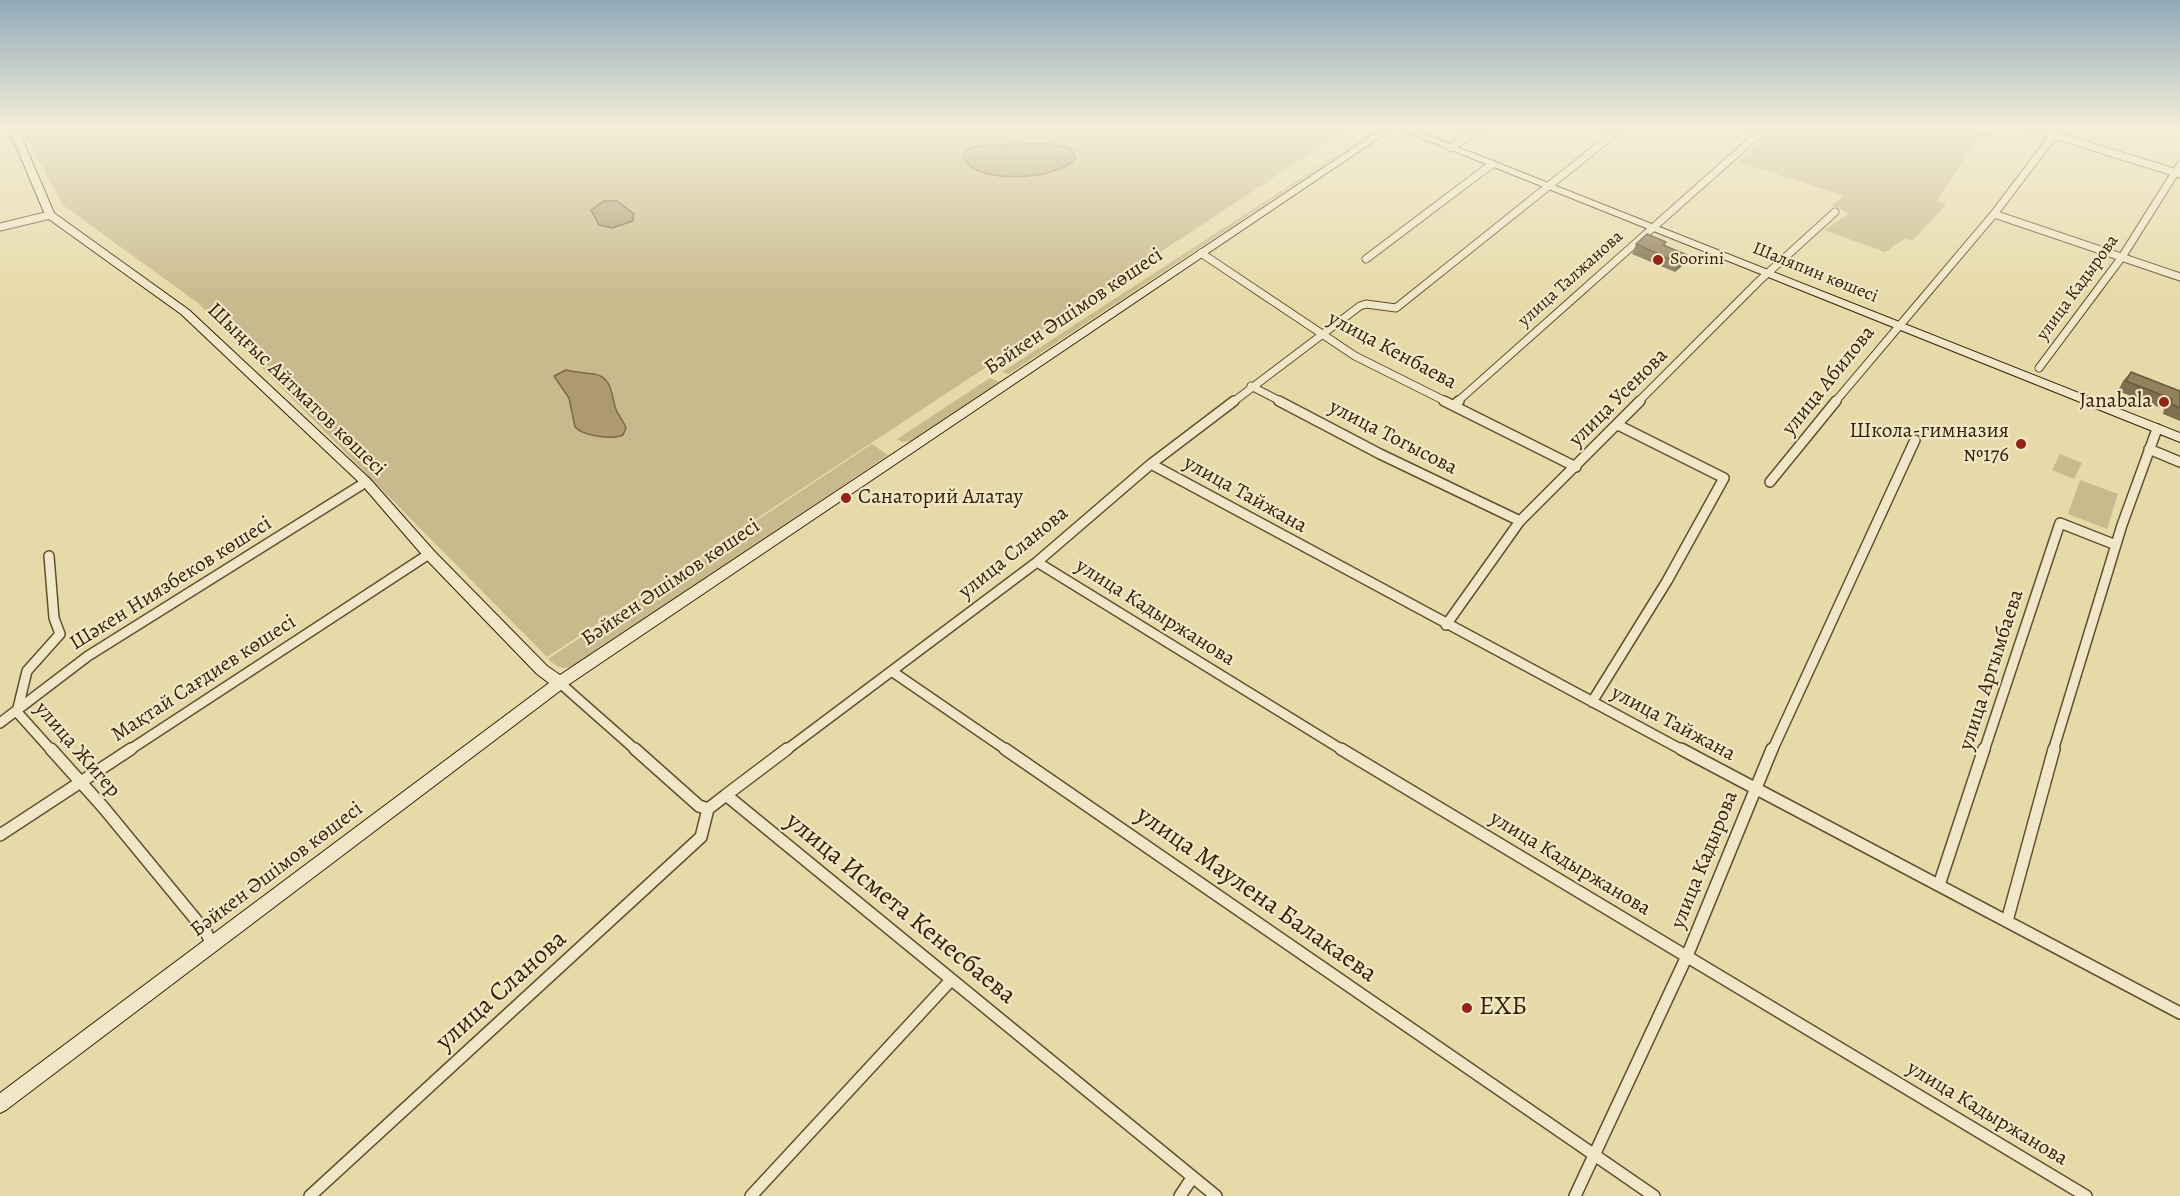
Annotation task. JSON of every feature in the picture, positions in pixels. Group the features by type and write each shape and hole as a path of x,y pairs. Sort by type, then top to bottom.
{"main road":[{"path":"37,185 50,215"},
{"name":"Бәйкен Әшімов көшесі","path":"0,1104 560,683 1302,185"},
{"name":"Шаляпин көшесі","path":"1543,185 2180,438"},
{"name":"Шыңғыс Айтматов көшесі","path":"50,215 185,312 366,482 429,554 542,670 560,683"}],"street":[{"path":"1366,259 1464,185"},
{"name":"улица Талжанова","path":"1454,405 1699,185"},
{"name":"улица Абилова","path":"1770,482 2018,185"},
{"name":"улица Кадырова","path":"2039,368 2122,257 2169,185"},
{"name":"улица Сланова","path":"726,795 1037,562 1151,464 1320,334 1360,306 1366,304 1396,308 1546,186"},
{"name":"улица Усенова","path":"1446,625 1520,521 1768,273 1835,212"},
{"path":"1994,214 2180,278"},
{"path":"0,227 50,215"},
{"name":"улица Кенбаева","path":"1200,252 1355,356 1576,467"},
{"name":"улица Тогысова","path":"1251,386 1380,454 1520,521"},
{"path":"1592,702 1667,580 1724,478 1618,425"},
{"path":"2007,921 2060,727 2116,545 2157,429"},
{"name":"улица Кадырова","path":"1575,1196 1687,956 1755,787 1915,440"},
{"path":"2150,449 2180,462"},
{"name":"улица Тайжана","path":"1151,464 1446,625 2180,1013"},
{"name":"Шәкен Ниязбеков көшесі","path":"0,723 88,656 366,482"},
{"name":"улица Аргымбаева","path":"1939,885 2060,523 2116,545"},
{"name":"Мақтай Сағдиев көшесі","path":"0,835 429,554"},
{"name":"улица Жигер","path":"50,556 54,618 60,634 27,671 17,712 80,782 206,932 212,945"},
{"name":"улица Кадыржанова","path":"1037,562 1227,681 2086,1196"},
{"name":"улица Маулена Балакаева","path":"893,672 1654,1196"},
{"path":"560,683 699,807 708,809 726,795"},
{"name":"улица Исмета Кенесбаева","path":"726,795 1216,1196"},
{"name":"улица Сланова","path":"310,1196 701,837 708,809"},
{"path":"751,1196 951,980"},
{"path":"1180,1196 1192,1178"}],"shaded area":[{"path":"52,185 1262,185 547,657 198,303 64,206"},
{"path":"1290,185 1295,185 1009,374 1002,372"},
{"path":"1809,185 1947,185 1937,200 1946,205 1912,241 1906,238 1885,252 1824,230 1849,214 1832,205 1844,196"},
{"path":"604,201 617,201 634,214 633,221 612,228 599,225 591,210"},
{"path":"566,370 594,374 605,379 611,389 617,412 626,428 623,435 598,436 584,433 575,427 569,398 554,376"},
{"path":"990,378 999,382 911,441 902,442 897,439"},
{"path":"872,444 888,455 584,660 566,668 557,666 548,659"},
{"path":"2060,454 2082,463 2074,479 2052,470"},
{"path":"2080,480 2118,494 2107,529 2068,514"}],"building":[{"path":"1647,234 1666,242 1663,245 1687,255 1679,263 1636,244"},
{"path":"2131,372 2180,391 2180,408 2171,404 2172,399 2126,381"}],"place":[{"name":"Soorini","path":"1658,260"},
{"name":"Janabala","path":"2164,402"},
{"name":"Школа-гимназия №176","path":"2021,444"},
{"name":"Санаторий Алатау","path":"846,498"},
{"name":"ЕХБ","path":"1467,1008"}]}
